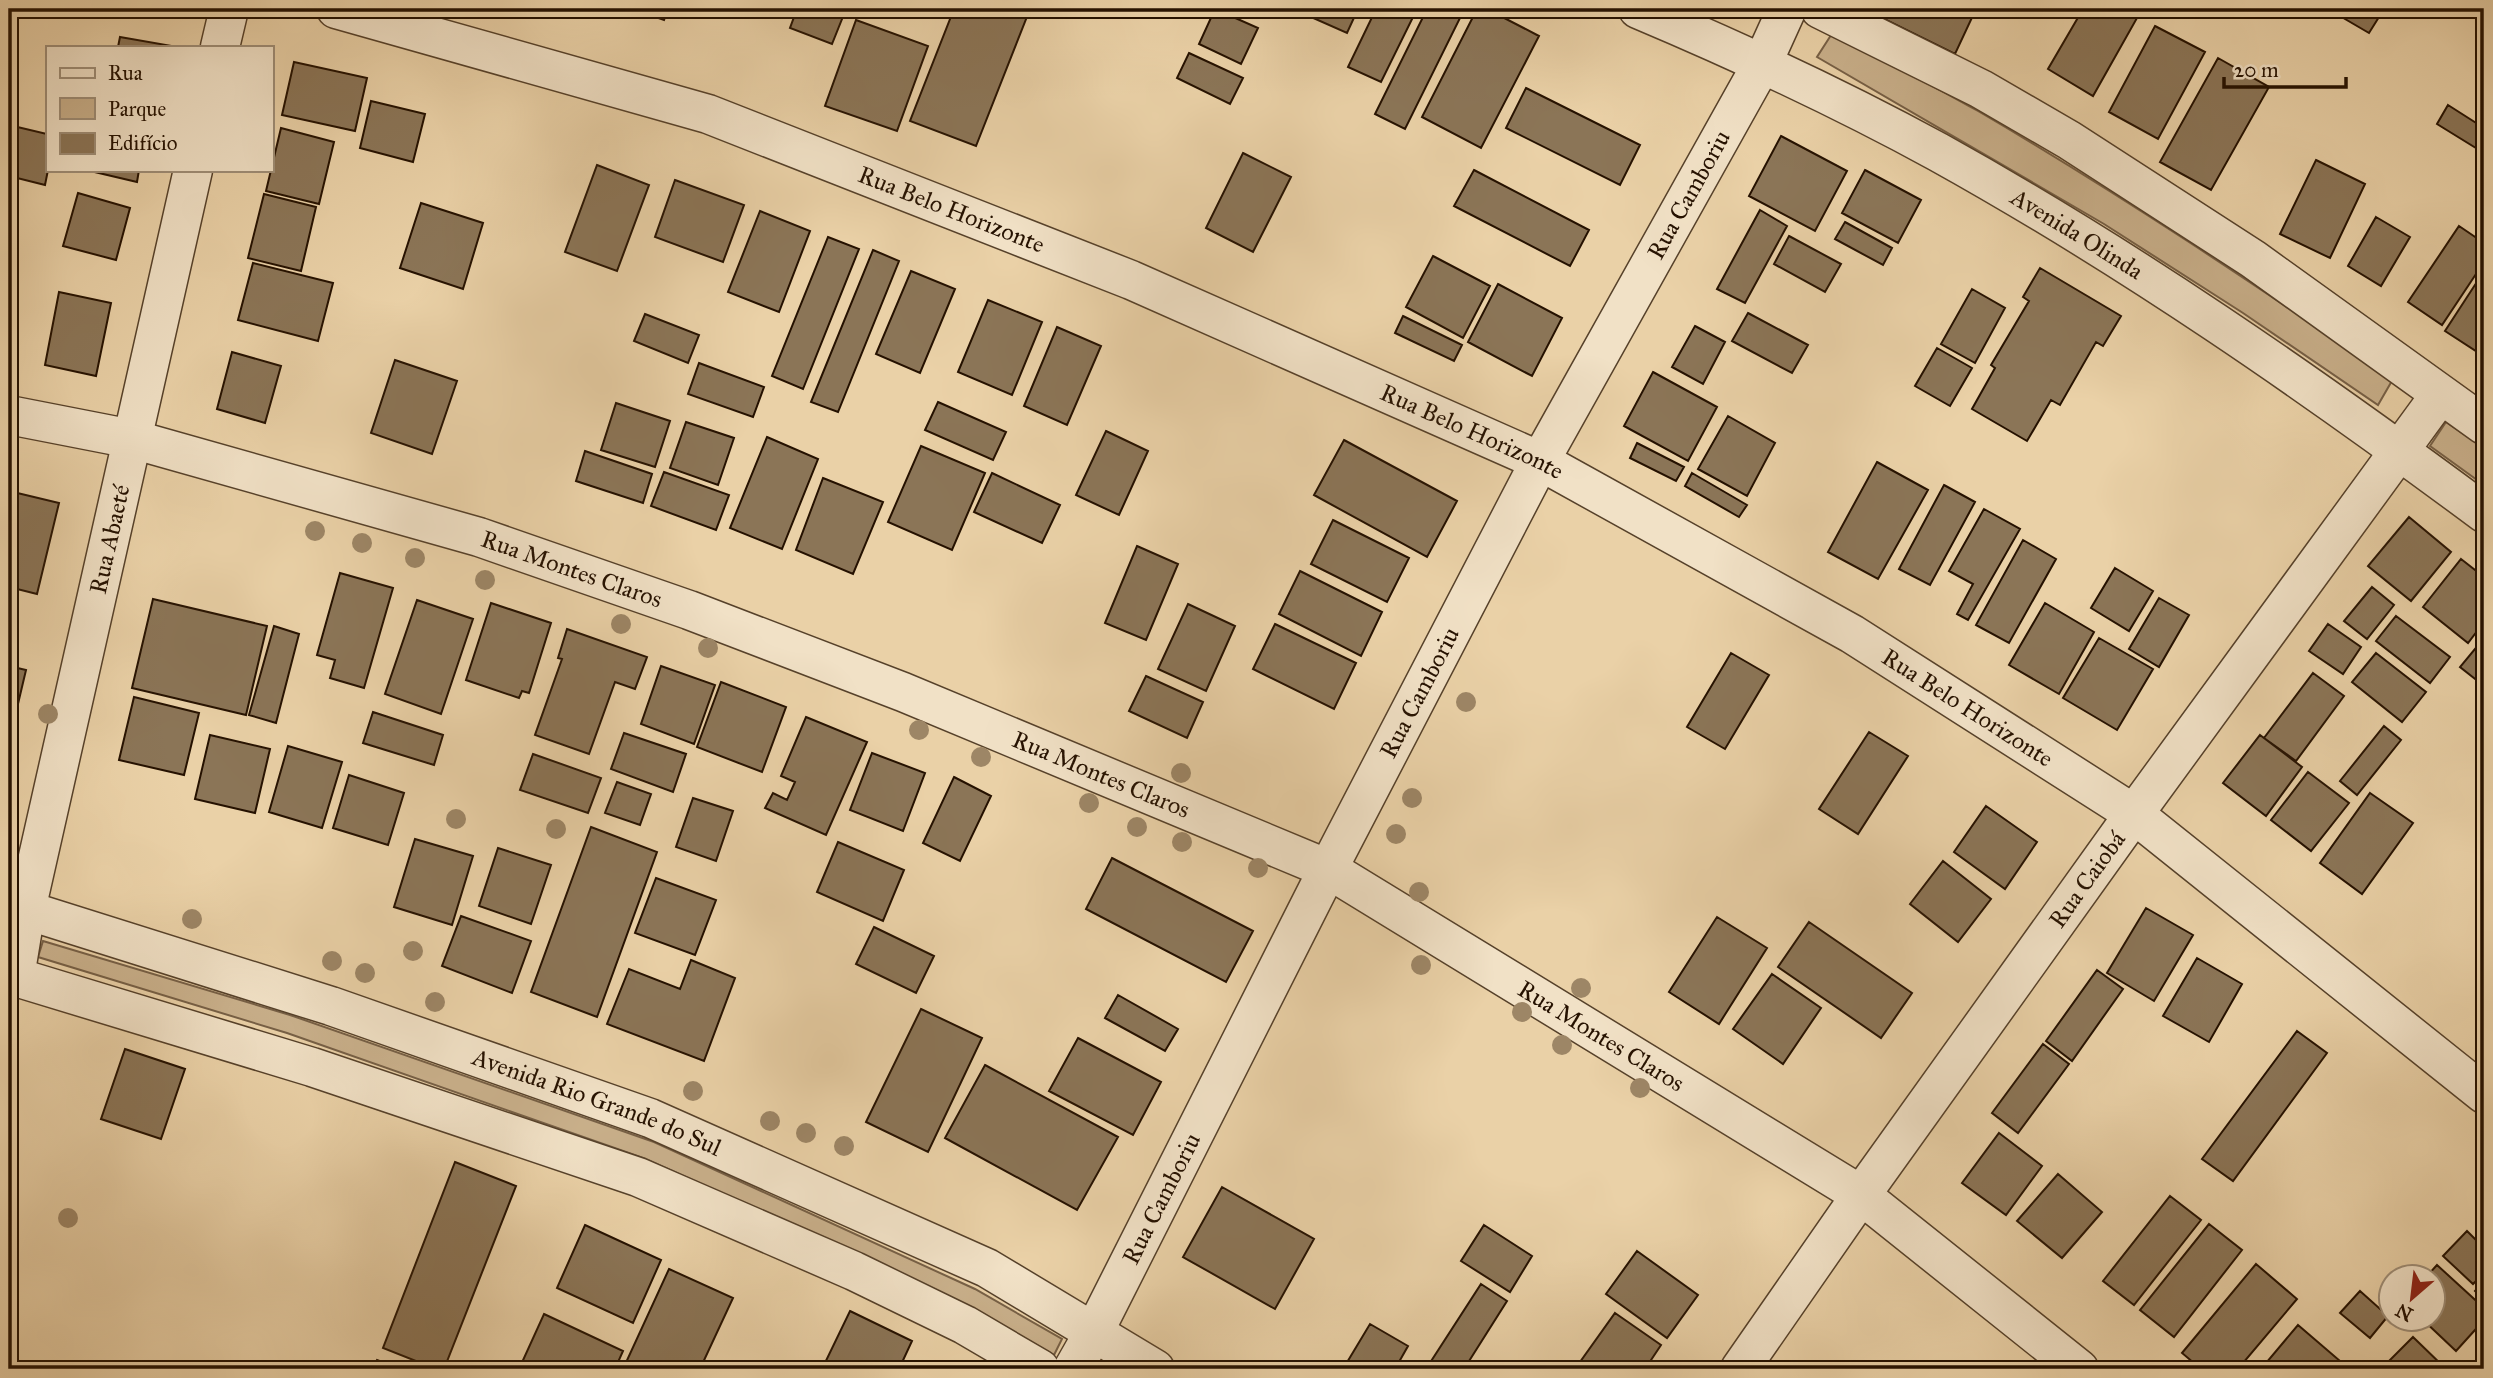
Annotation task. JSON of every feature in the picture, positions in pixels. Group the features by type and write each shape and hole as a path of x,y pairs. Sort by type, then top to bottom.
{"street":[{"path":"220,46 229,9"},
{"name":"Rua Belo Horizonte","path":"336,9 708,114 1131,280 1540,461 1852,634 2134,814 2484,1094"},
{"name":"Avenida Olinda","path":"1638,9 1763,62 1938,152 2104,250 2399,449 2484,513"},
{"name":"Rua Camboriu","path":"1073,1369 1540,461 1763,62 1787,9"},
{"path":"1821,9 1981,89 2069,140 2253,259 2484,425"},
{"name":"Rua Abaeté","path":"12,976 15,903 132,439 193,172"},
{"name":"Rua Caiobá","path":"1740,1369 2134,814 2440,395"},
{"name":"Rua Montes Claros","path":"9,415 132,439 479,537 689,610 903,692 1328,869 1861,1195 2079,1369"},
{"name":"Avenida Rio Grande do Sul","path":"15,903 331,1006 650,1118 987,1268 1155,1369"},
{"path":"12,976 312,1068 638,1177 879,1283 965,1325 1040,1369"}],"green space":[{"path":"1833,32 1978,111 2084,175 2393,379 2378,405 2243,313 2104,224 1817,57"},
{"path":"2446,422 2484,448 2484,485 2430,446"},
{"path":"43,941 290,1015 654,1142 975,1289 1062,1339 1054,1355 967,1305 646,1159 287,1033 38,957"}],"building":[{"path":"633,9 668,9 664,20"},
{"path":"797,9 846,9 832,44 790,28"},
{"path":"954,9 1030,9 976,146 910,121"},
{"path":"1215,9 1258,28 1241,64 1199,44"},
{"path":"1293,9 1358,9 1347,33"},
{"path":"1376,9 1417,9 1381,82 1348,67"},
{"path":"1427,9 1447,9 1461,16 1405,129 1375,114"},
{"path":"1477,9 1487,9 1539,36 1481,148 1422,117"},
{"path":"1882,9 1976,9 1955,54 1878,16"},
{"path":"2083,9 2120,9 2137,18 2093,96 2048,69"},
{"path":"2328,9 2384,9 2369,33"},
{"path":"856,20 928,46 897,131 825,106"},
{"path":"2155,26 2205,52 2158,139 2109,112"},
{"path":"120,37 172,46 118,46"},
{"path":"1189,53 1243,78 1230,104 1177,78"},
{"path":"2218,58 2269,87 2211,190 2160,162"},
{"path":"294,62 367,78 355,131 282,115"},
{"path":"1526,88 1640,145 1620,185 1506,128"},
{"path":"371,101 425,114 413,162 360,148"},
{"path":"2448,105 2484,128 2484,153 2437,124"},
{"path":"9,125 46,134 48,172 45,185 9,176"},
{"path":"281,128 334,142 319,204 266,191 271,172 273,172"},
{"path":"1781,136 1847,171 1815,231 1749,196"},
{"path":"1243,153 1291,177 1253,252 1206,228"},
{"path":"2316,160 2365,184 2330,258 2280,234"},
{"path":"597,165 649,185 617,271 565,252"},
{"path":"1474,170 1589,230 1570,266 1454,206"},
{"path":"1865,170 1921,200 1898,243 1842,213"},
{"path":"94,172 139,172 137,182"},
{"path":"675,180 744,205 723,262 655,237"},
{"path":"78,193 130,208 116,260 63,246"},
{"path":"264,194 316,207 301,271 248,258"},
{"path":"421,203 483,223 463,289 400,268"},
{"path":"1760,210 1787,226 1745,303 1717,289"},
{"path":"760,211 810,231 779,312 728,292"},
{"path":"2376,217 2410,237 2381,286 2348,266"},
{"path":"1845,222 1892,248 1883,265 1835,239"},
{"path":"2459,226 2484,243 2484,262 2442,325 2408,302"},
{"path":"1789,236 1841,264 1825,292 1774,264"},
{"path":"828,237 859,249 803,389 772,376"},
{"path":"873,250 899,261 838,412 811,402"},
{"path":"1433,256 1490,286 1463,338 1406,307"},
{"path":"253,263 333,283 318,341 238,320"},
{"path":"2040,268 2121,316 2103,346 2096,342 2060,405 2051,400 2027,441 1972,409 1995,368 1991,365 2029,301 2023,297"},
{"path":"911,271 955,289 920,373 876,354"},
{"path":"2484,271 2484,345 2479,353 2445,331"},
{"path":"1498,284 1562,318 1532,376 1468,342"},
{"path":"1972,289 2005,308 1975,363 1941,344"},
{"path":"59,292 111,303 96,376 45,365"},
{"path":"988,300 1042,322 1012,395 958,372"},
{"path":"1748,313 1808,345 1792,373 1732,341"},
{"path":"645,314 699,335 688,363 634,341"},
{"path":"1403,316 1462,345 1454,361 1395,333"},
{"path":"1695,326 1725,342 1703,384 1672,367"},
{"path":"1057,327 1101,346 1067,425 1024,406"},
{"path":"1937,348 1972,368 1950,406 1915,386"},
{"path":"232,352 281,366 265,423 217,409"},
{"path":"395,360 457,381 432,454 371,433"},
{"path":"699,363 764,387 753,417 688,394"},
{"path":"1653,372 1717,407 1688,461 1624,426"},
{"path":"938,402 1006,432 993,460 925,430"},
{"path":"616,403 670,421 655,467 601,450"},
{"path":"1728,416 1775,443 1747,496 1698,469"},
{"path":"686,422 734,438 718,485 670,468"},
{"path":"1106,431 1148,451 1119,515 1076,495"},
{"path":"767,437 818,459 782,549 730,528"},
{"path":"1344,440 1457,501 1427,557 1314,495"},
{"path":"1637,443 1684,467 1676,481 1630,458"},
{"path":"921,446 985,473 952,550 888,522"},
{"path":"585,451 652,474 643,503 576,481"},
{"path":"1877,462 1928,490 1878,579 1828,552"},
{"path":"664,472 729,495 716,530 651,506"},
{"path":"992,473 1060,505 1042,543 974,512"},
{"path":"1692,473 1747,505 1739,517 1685,486"},
{"path":"823,478 883,502 853,574 796,550"},
{"path":"1944,485 1975,502 1930,585 1899,569"},
{"path":"9,491 59,503 37,594 9,587"},
{"path":"1984,509 2020,529 1968,620 1957,614 1973,584 1949,571"},
{"path":"2409,517 2451,552 2411,601 2368,566"},
{"path":"1333,520 1409,558 1387,602 1311,564"},
{"path":"2023,540 2056,559 2009,643 1976,625"},
{"path":"1137,546 1178,564 1146,640 1105,623"},
{"path":"2461,559 2484,577 2484,622 2468,643 2423,607"},
{"path":"2115,568 2153,591 2129,631 2091,608"},
{"path":"1300,571 1382,612 1361,656 1279,614"},
{"path":"340,573 393,588 364,688 330,678 335,660 317,655"},
{"path":"2372,587 2394,605 2367,639 2344,621"},
{"path":"2159,598 2189,615 2159,667 2129,649"},
{"path":"153,599 267,626 246,715 132,688"},
{"path":"417,600 473,619 441,714 385,694"},
{"path":"491,603 551,623 529,693 522,691 519,698 466,680"},
{"path":"2045,603 2094,632 2059,694 2009,665"},
{"path":"1188,604 1235,626 1206,691 1158,669"},
{"path":"2396,616 2450,657 2430,683 2376,641"},
{"path":"1275,624 1356,663 1334,709 1253,669"},
{"path":"2328,624 2361,647 2343,674 2309,651"},
{"path":"274,626 299,634 276,723 249,715"},
{"path":"567,629 647,657 635,689 615,682 589,754 535,735 562,659 558,658"},
{"path":"9,630 17,632 12,657 9,656"},
{"path":"2099,638 2153,669 2117,730 2063,698"},
{"path":"2484,638 2484,686 2460,667"},
{"path":"1731,653 1769,675 1725,749 1687,727"},
{"path":"2376,653 2426,692 2402,722 2352,682"},
{"path":"9,666 26,670 9,742"},
{"path":"661,666 715,685 694,744 641,724"},
{"path":"2313,673 2344,696 2296,761 2264,738"},
{"path":"1146,676 1203,702 1187,738 1129,711"},
{"path":"721,682 786,707 762,772 697,747"},
{"path":"134,697 199,713 184,775 119,760"},
{"path":"373,712 443,735 434,765 363,743"},
{"path":"806,717 867,742 826,835 765,808 773,793 787,800 795,782 781,776"},
{"path":"2384,726 2401,740 2357,795 2340,781"},
{"path":"1869,732 1908,756 1858,834 1819,809"},
{"path":"624,733 686,754 673,792 611,769"},
{"path":"210,735 270,749 255,813 195,799"},
{"path":"2260,735 2302,767 2266,816 2223,783"},
{"path":"288,746 342,762 322,828 269,812"},
{"path":"872,753 925,773 903,831 850,810"},
{"path":"533,754 601,778 588,813 520,790"},
{"path":"2308,772 2349,803 2311,851 2271,820"},
{"path":"349,775 404,793 388,845 333,828"},
{"path":"954,777 991,796 960,861 923,843"},
{"path":"617,782 651,794 640,825 605,813"},
{"path":"2370,793 2413,823 2362,894 2320,863"},
{"path":"693,798 733,811 716,861 676,847"},
{"path":"1986,806 2037,842 2005,889 1954,852"},
{"path":"591,827 657,852 597,1017 531,992"},
{"path":"415,839 473,856 452,925 394,907"},
{"path":"838,842 904,870 883,921 817,892"},
{"path":"498,848 551,865 531,924 479,906"},
{"path":"1112,858 1253,931 1226,982 1086,909"},
{"path":"1943,861 1991,899 1958,942 1910,904"},
{"path":"656,878 716,900 695,955 635,933"},
{"path":"2146,908 2193,935 2154,1001 2107,973"},
{"path":"461,916 531,941 512,993 442,966"},
{"path":"1717,917 1767,948 1719,1024 1669,992"},
{"path":"1809,922 1912,993 1881,1038 1778,967"},
{"path":"874,927 934,956 916,993 856,964"},
{"path":"2197,958 2242,984 2209,1042 2163,1016"},
{"path":"691,960 735,978 704,1061 607,1024 629,969 680,989"},
{"path":"2097,970 2123,989 2072,1061 2046,1041"},
{"path":"1772,974 1821,1008 1783,1064 1733,1029"},
{"path":"1118,995 1178,1029 1165,1051 1105,1018"},
{"path":"921,1009 982,1038 928,1152 866,1122"},
{"path":"2297,1031 2327,1053 2233,1181 2202,1159"},
{"path":"1078,1038 1161,1082 1133,1135 1049,1091"},
{"path":"2043,1044 2069,1064 2018,1133 1992,1113"},
{"path":"125,1049 185,1069 161,1139 101,1119"},
{"path":"985,1065 1118,1137 1077,1210 945,1138"},
{"path":"1999,1133 2042,1166 2006,1215 1962,1183"},
{"path":"455,1162 516,1186 444,1369 436,1369 383,1348"},
{"path":"2058,1174 2102,1212 2062,1258 2017,1221"},
{"path":"1222,1187 1314,1239 1275,1309 1183,1257"},
{"path":"2170,1196 2201,1220 2134,1305 2103,1281"},
{"path":"2209,1224 2242,1250 2174,1337 2140,1310"},
{"path":"585,1225 661,1260 633,1323 557,1288"},
{"path":"1484,1225 1532,1256 1510,1292 1461,1261"},
{"path":"2467,1231 2484,1248 2484,1273 2473,1284 2443,1256"},
{"path":"1637,1251 1698,1295 1667,1338 1606,1294"},
{"path":"2256,1264 2297,1299 2238,1369 2201,1369 2182,1353"},
{"path":"669,1269 733,1298 700,1369 623,1369"},
{"path":"2448,1275 2484,1308 2484,1320 2456,1351 2436,1332 2448,1332"},
{"path":"2484,1281 2484,1300 2475,1291"},
{"path":"1481,1284 1507,1301 1464,1369 1426,1369"},
{"path":"2360,1291 2378,1307 2378,1328 2370,1338 2340,1313"},
{"path":"850,1311 912,1341 899,1369 822,1369"},
{"path":"1615,1313 1661,1345 1645,1369 1575,1369"},
{"path":"544,1314 623,1351 615,1369 519,1369"},
{"path":"1370,1324 1408,1346 1395,1369 1343,1369"},
{"path":"2298,1325 2340,1361 2332,1369 2261,1369"},
{"path":"2413,1337 2446,1369 2381,1369"},
{"path":"377,1360 400,1369 373,1369"}]}
